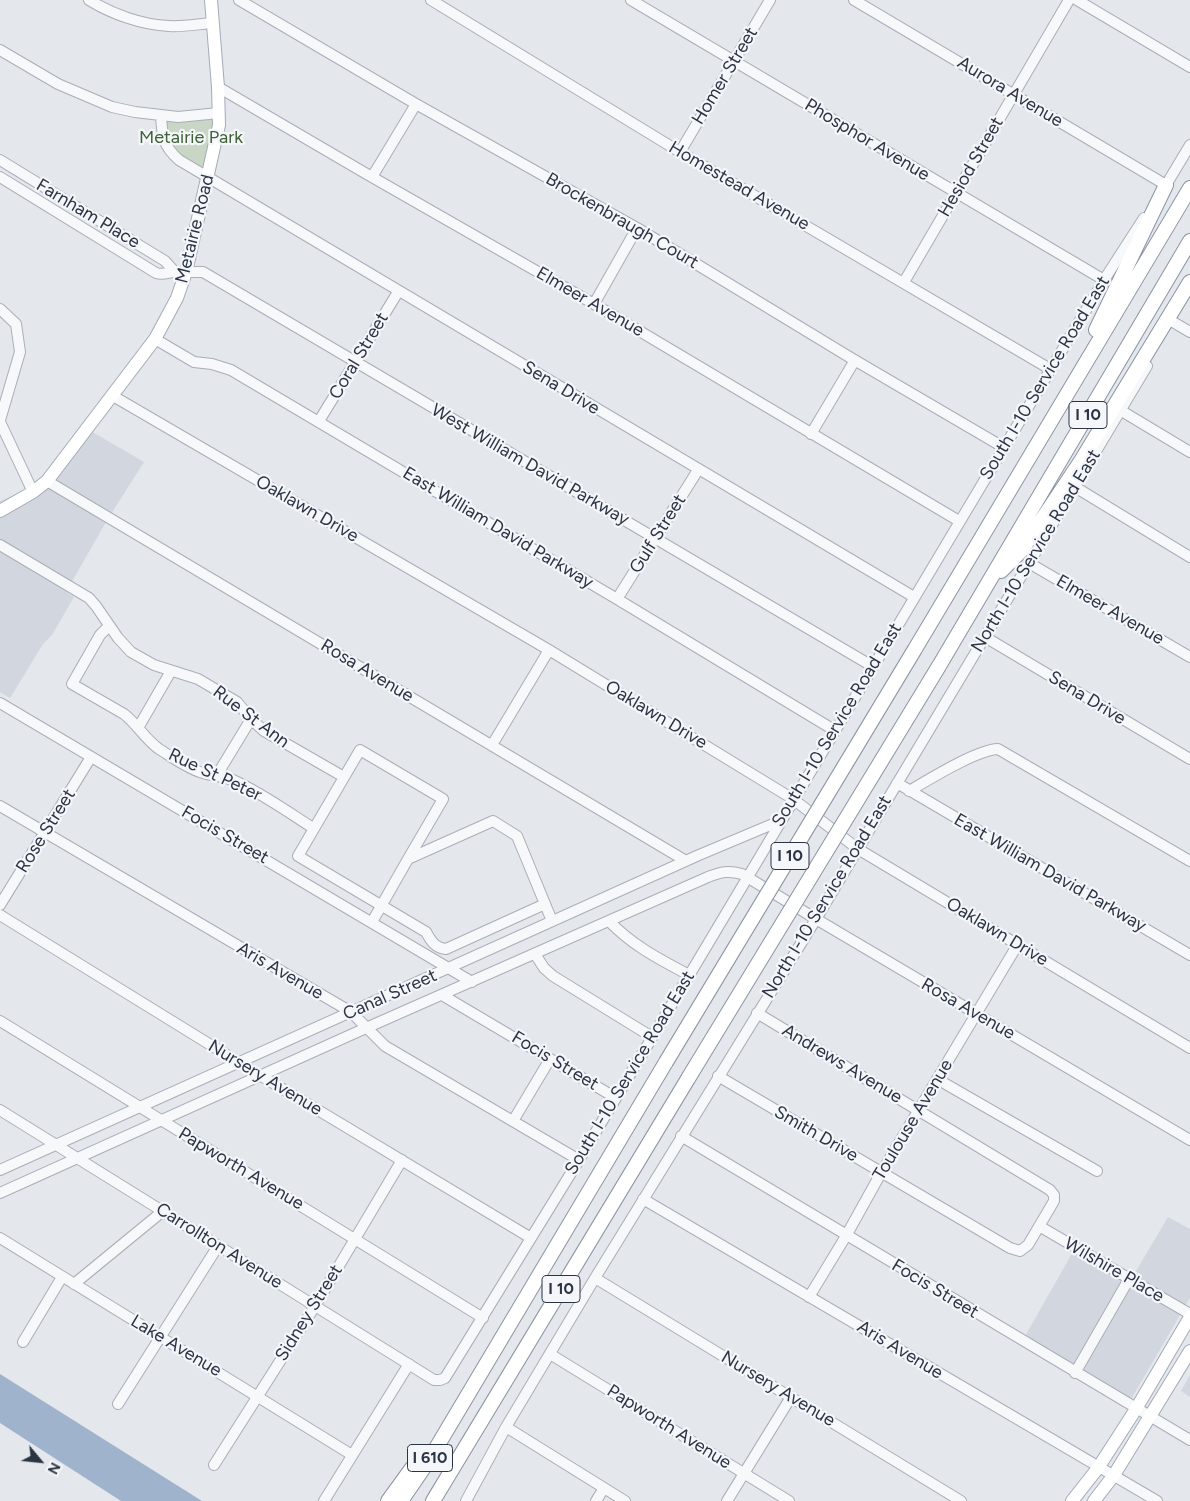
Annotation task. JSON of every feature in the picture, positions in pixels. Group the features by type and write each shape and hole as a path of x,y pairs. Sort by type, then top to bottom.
{"highway":[{"path":"1048,426 1166,185"},
{"name":"I 10","path":"388,1501 421,1455 456,1413 915,650 1190,188"},
{"name":"I 10","path":"433,1501 939,666 1190,241"},
{"path":"985,588 1020,551 1041,522 1081,461 1190,282"},
{"name":"I 610","path":"401,1501 456,1413"}],"main road":[{"name":"Metairie Road","path":"0,511 33,492 48,480 155,339 177,298 180,272 208,178 219,125 211,0"},
{"path":"1072,1501 1098,1468 1136,1409 1190,1316"},
{"path":"1177,1373 1190,1339"},
{"path":"1094,1501 1114,1475 1190,1351"}],"street":[{"path":"89,0 120,15 147,23 169,26 212,23"},
{"name":"Brockenbraugh Court","path":"239,0 416,104 637,228 1003,447"},
{"name":"Homestead Avenue","path":"431,0 680,152 1050,369"},
{"name":"Phosphor Avenue","path":"631,0 1104,280"},
{"name":"Homer Street","path":"680,152 770,0"},
{"name":"Aurora Avenue","path":"854,0 1166,185"},
{"name":"Hesiod Street","path":"904,282 1069,0"},
{"path":"1077,0 1190,66"},
{"path":"0,50 58,84 112,107 178,117 219,113"},
{"name":"Elmeer Avenue","path":"218,87 594,304 959,521"},
{"path":"372,177 416,104"},
{"name":"Sena Drive","path":"162,115 162,138 171,153 179,160 398,292 914,597"},
{"name":"South I-10 Service Road East","path":"438,1380 445,1378 483,1318 1050,369 1190,145"},
{"name":"Farnham Place","path":"0,160 165,260 180,272"},
{"name":"Farnham Place","path":"0,178 156,273 180,272"},
{"path":"594,304 637,228"},
{"name":"West William David Parkway","path":"180,272 203,272 872,666"},
{"name":"Coral Street","path":"319,421 398,292"},
{"name":"North I-10 Service Road East","path":"466,1501 506,1427 595,1278 816,920 896,783 1190,294"},
{"path":"0,309 16,324 20,352 0,421 33,492"},
{"path":"1173,322 1190,332"},
{"name":"East William David Parkway","path":"155,339 187,359 232,370 834,730"},
{"path":"812,434 855,360"},
{"name":"Oaklawn Drive","path":"113,396 549,650 793,799 858,849 1190,1048"},
{"path":"1120,410 1190,452"},
{"name":"Gulf Street","path":"617,599 698,470"},
{"name":"Rosa Avenue","path":"48,480 686,861"},
{"path":"1075,487 1190,557"},
{"name":"Rue St Ann","path":"0,544 89,598 131,652 154,665 198,679 237,702 264,731 344,778"},
{"name":"Elmeer Avenue","path":"1029,563 1190,657"},
{"name":"Rue St Peter","path":"109,626 100,635 72,684 124,714 158,748 195,770 217,775 241,784 313,828"},
{"name":"Sena Drive","path":"985,637 1190,759"},
{"path":"492,745 549,650"},
{"path":"138,728 171,671"},
{"name":"Focis Street","path":"0,703 472,982"},
{"path":"217,775 251,719"},
{"path":"896,783 909,791 960,762 998,749 1190,861"},
{"path":"372,922 381,906 408,859 443,799 360,750 298,856 381,906 426,932 436,946 446,949 546,904"},
{"name":"Rose Street","path":"0,905 91,757"},
{"name":"East William David Parkway","path":"909,791 1190,955"},
{"name":"Aris Avenue","path":"0,806 351,1012 385,1046 579,1160"},
{"name":"Canal Street","path":"0,1170 780,820"},
{"path":"408,859 493,821 517,836 552,921"},
{"name":"Canal Street","path":"0,1193 366,1028 720,872 730,870 746,877"},
{"name":"Rosa Avenue","path":"746,877 1190,1140"},
{"name":"Nursery Avenue","path":"0,915 261,1076 531,1238"},
{"path":"609,921 624,937 642,950 689,975"},
{"name":"Toulouse Avenue","path":"809,1297 846,1236 881,1172 1018,944"},
{"path":"535,954 544,968 553,976 652,1037"},
{"name":"Focis Street","path":"442,995 616,1098"},
{"name":"Andrews Avenue","path":"757,1013 1050,1190 1054,1195 1054,1201 1039,1226"},
{"name":"Papworth Avenue","path":"0,1021 483,1318"},
{"path":"513,1121 550,1058"},
{"name":"Smith Drive","path":"718,1076 1010,1248 1020,1251 1028,1246 1039,1226"},
{"path":"937,1079 1097,1171"},
{"name":"Carrollton Avenue","path":"0,1110 434,1380 438,1380"},
{"name":"Focis Street","path":"681,1136 1190,1440"},
{"name":"Sidney Street","path":"214,1465 315,1306 402,1160"},
{"name":"Aris Avenue","path":"643,1199 1157,1501"},
{"path":"74,1284 163,1212"},
{"name":"Wilshire Place","path":"1039,1226 1190,1316"},
{"name":"Lake Avenue","path":"0,1238 352,1455"},
{"path":"118,1404 218,1246"},
{"path":"23,1342 62,1277"},
{"name":"Nursery Avenue","path":"595,1278 961,1501"},
{"path":"1075,1373 1129,1279"},
{"name":"Papworth Avenue","path":"550,1354 789,1501"},
{"path":"324,1501 409,1364"},
{"path":"727,1501 791,1397"},
{"path":"506,1427 625,1501"},
{"path":"596,1501 604,1488"}],"shaded area":[{"path":"84,427 144,462 106,522 66,592 74,597 52,635 43,644 10,698 0,692 0,501 36,485"},
{"path":"1168,1217 1190,1229 1190,1298 1130,1401 1024,1338 1074,1250 1129,1283"},
{"path":"1190,1375 1190,1397 1181,1391"}],"green space":[{"name":"Metairie Park","path":"219,113 208,178 174,155 161,115"}],"water":[{"path":"0,1374 202,1501 121,1501 0,1423"}]}
